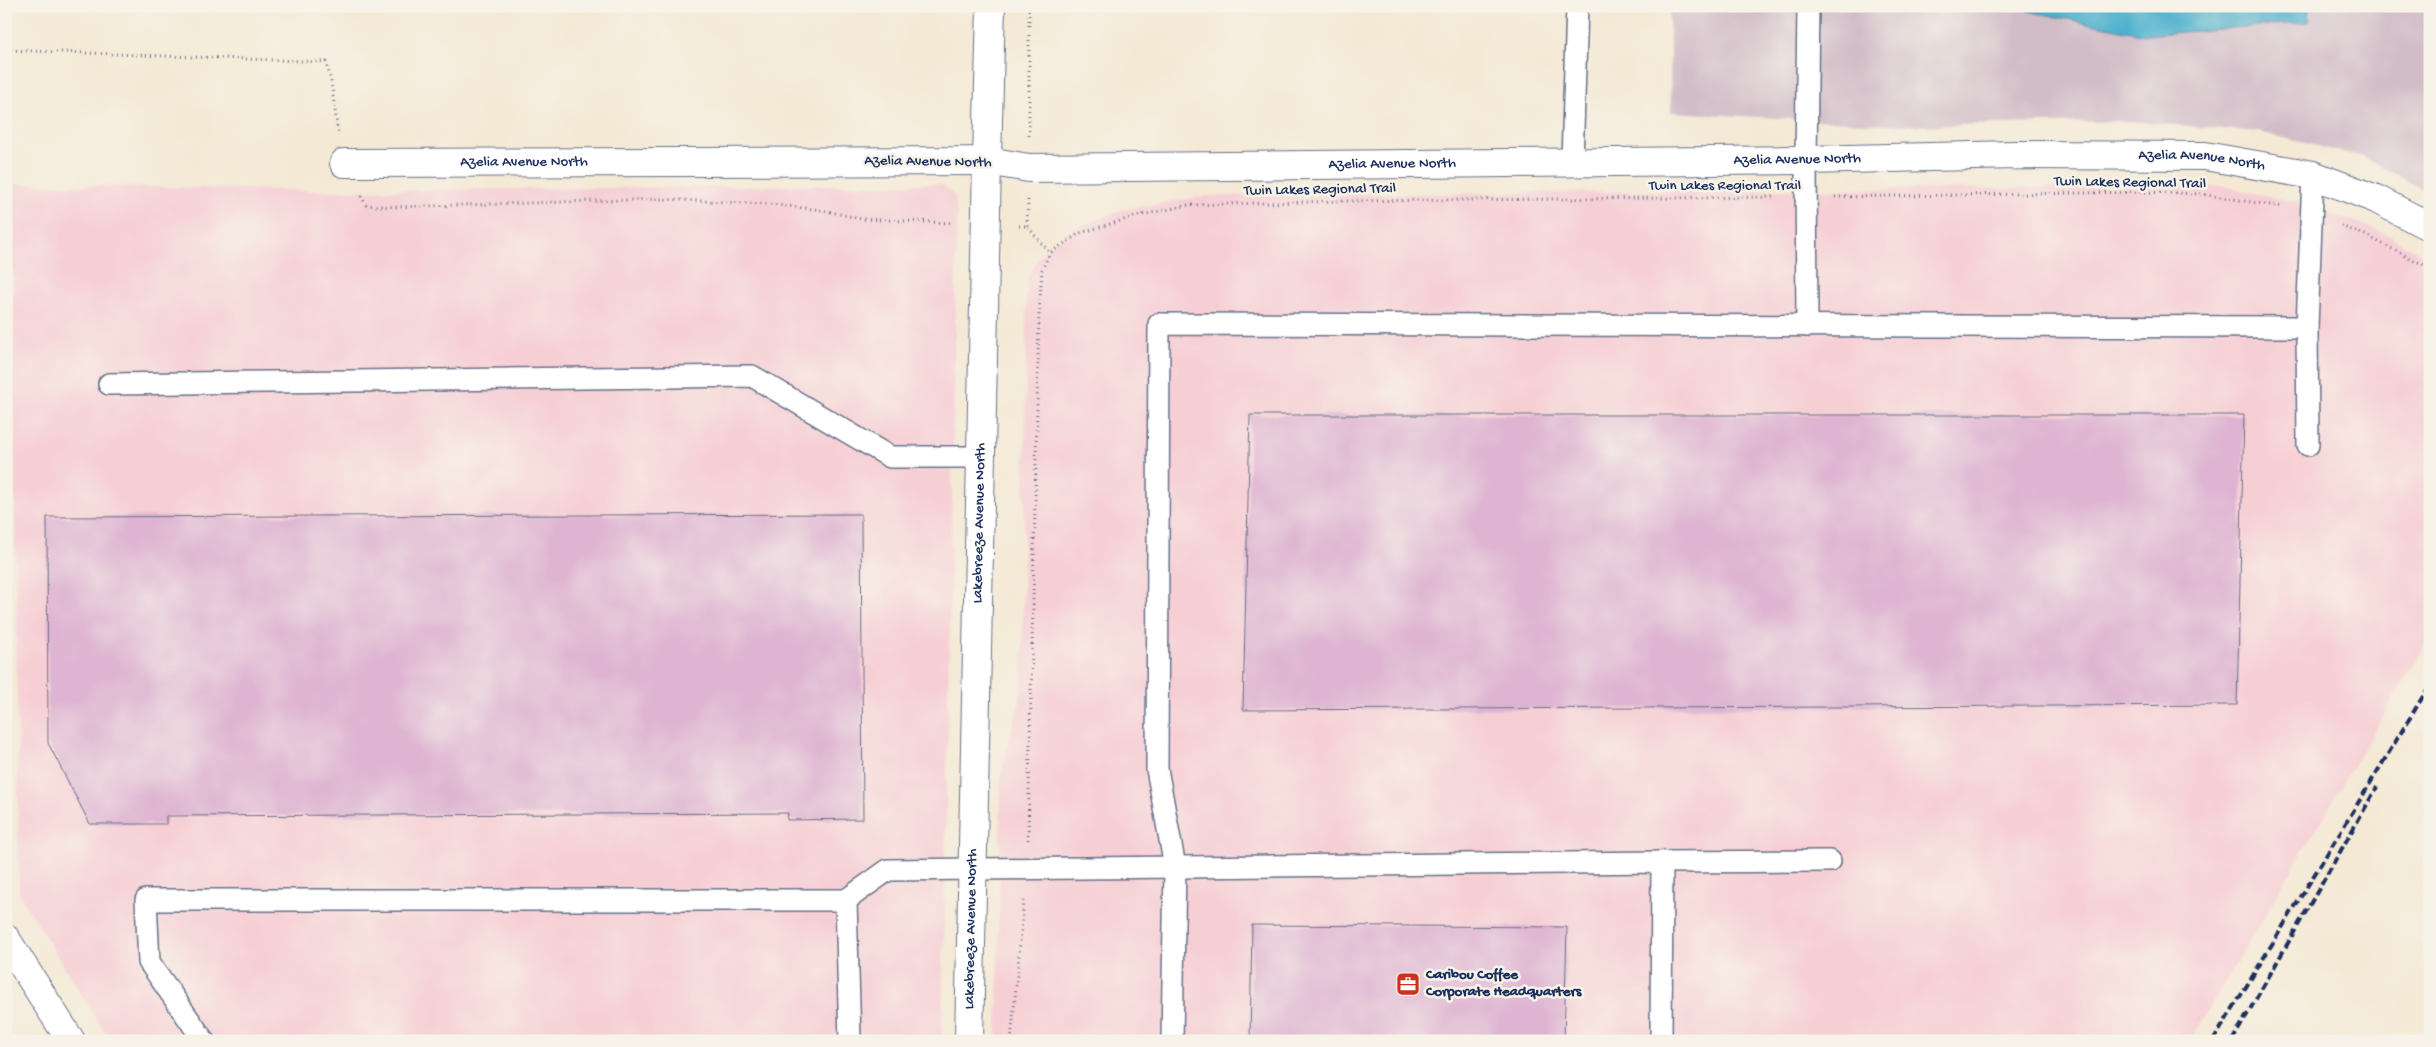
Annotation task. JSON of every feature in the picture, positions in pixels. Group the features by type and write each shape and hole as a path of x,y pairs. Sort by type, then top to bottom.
{"main road":[{"name":"Lakebreeze Avenue North","path":"968,1041 973,871 984,224 991,6"},
{"name":"Azelia Avenue North","path":"344,163 987,161 1028,168 2015,156 2205,156 2313,176 2376,199 2430,227"},
{"path":"6,939 71,1041"}],"lane":[{"path":"1572,161 1577,6"},
{"path":"1807,326 1806,160 1808,6"},
{"path":"2308,445 2307,327 2313,176"},
{"path":"1172,1041 1175,867 1157,768 1159,324 2307,327"},
{"path":"109,384 752,376 890,457 981,457"},
{"path":"1660,1041 1662,862"},
{"path":"204,1041 149,962 146,900 846,900 888,870 973,871 1175,867 1830,862"},
{"path":"846,900 850,1041"}],"path":[{"path":"1011,1041 1027,870 1039,314 1042,270 1050,253 1027,226 1029,6"},
{"name":"Twin Lakes Regional Trail","path":"1050,253 1080,234 1137,216 1188,205 1345,201 2144,192 2191,194 2275,204 2365,235 2430,268"}],"shaded area":[{"path":"1669,6 2430,6 2430,193 2363,157 2259,132 2128,121 1919,126 1671,112"},
{"path":"12,184 335,191 941,184 955,196 957,215 942,1041 110,1041 19,894"},
{"path":"2224,186 2294,202 2374,228 2430,258 2430,637 2190,1041 997,1041 1001,774 1022,692 1027,278 1041,254 1069,231 1122,210 1204,196"}],"water":[{"path":"2023,6 2309,6 2309,22 2146,35 2028,11"}],"building":[{"path":"1250,415 2244,415 2237,705 1243,710"},
{"path":"861,514 863,819 787,820 788,813 166,816 166,824 90,824 48,743 47,517"},
{"name":"Caribou Coffee Corporate Headquarters","path":"1252,925 1567,927 1564,1041 1250,1041"}],"railway":[{"path":"2213,1041 2430,685"},
{"path":"2232,1041 2377,787"}],"place":[{"name":"Caribou Coffee Corporate Headquarters","path":"1408,984"}]}
